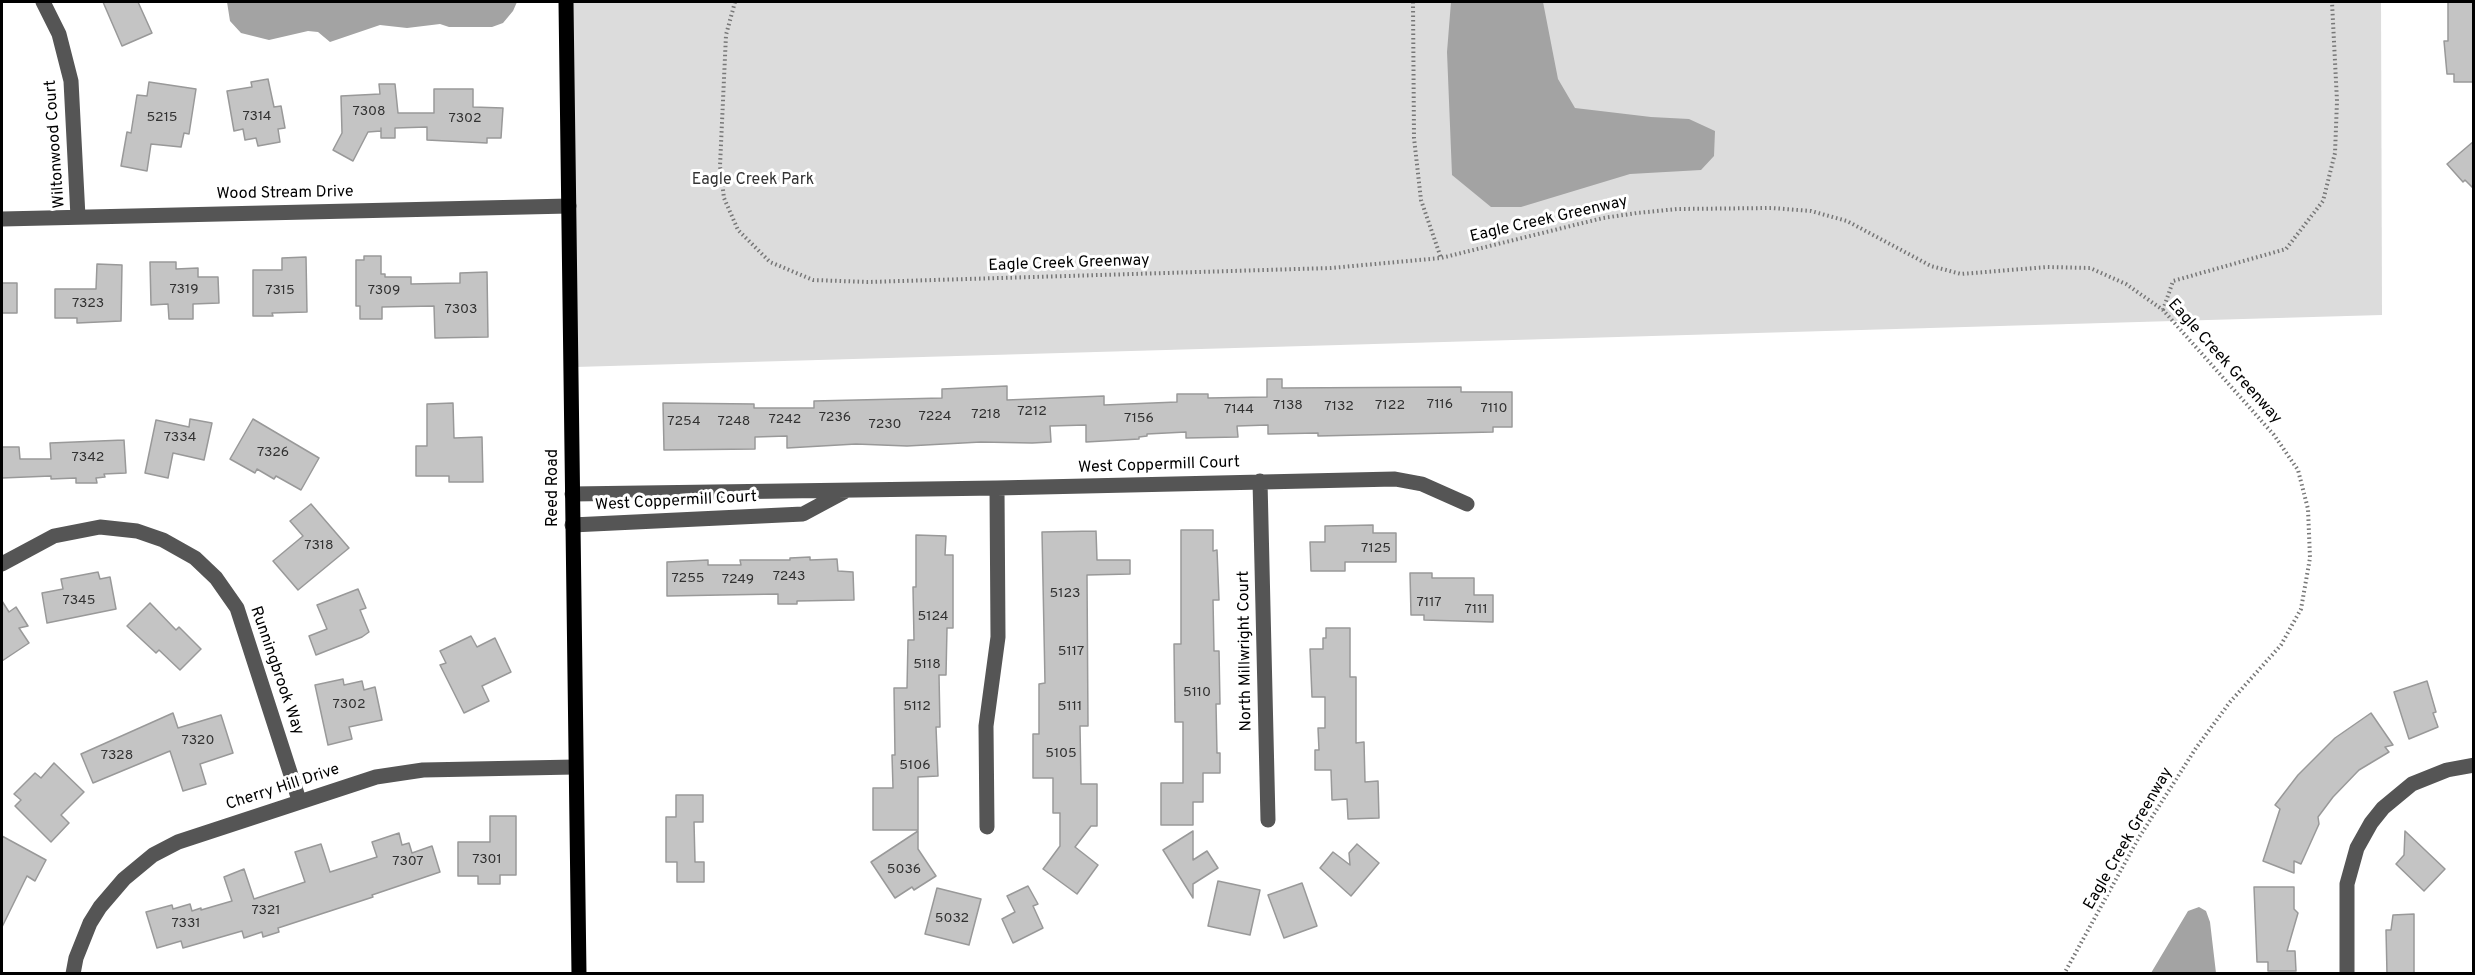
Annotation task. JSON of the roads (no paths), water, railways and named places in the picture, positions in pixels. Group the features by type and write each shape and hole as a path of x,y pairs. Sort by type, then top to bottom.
{"main road":[{"name":"Reed Road","path":"566,2 579,974"}],"street":[{"name":"Wiltonwood Court","path":"43,2 59,34 71,81 78,217"},
{"name":"Wood Stream Drive","path":"2,219 569,206"},
{"name":"West Coppermill Court","path":"572,494 1395,479 1422,484 1467,504"},
{"name":"North Millwright Court","path":"1260,481 1268,820"},
{"path":"987,827 986,726 998,637 997,488"},
{"name":"West Coppermill Court","path":"572,525 803,514 847,490"},
{"name":"Runningbrook Way","path":"2,564 54,536 100,527 137,531 163,540 195,558 216,578 237,608 299,800"},
{"path":"2347,974 2347,884 2357,848 2371,823 2383,808 2412,784 2447,770 2474,765"},
{"name":"Cherry Hill Drive","path":"73,974 80,949 100,907 124,879 153,855 178,842 299,800 376,777 423,770 575,767"}],"park label":[{"name":"Eagle Creek Park","path":"753,181"}]}
